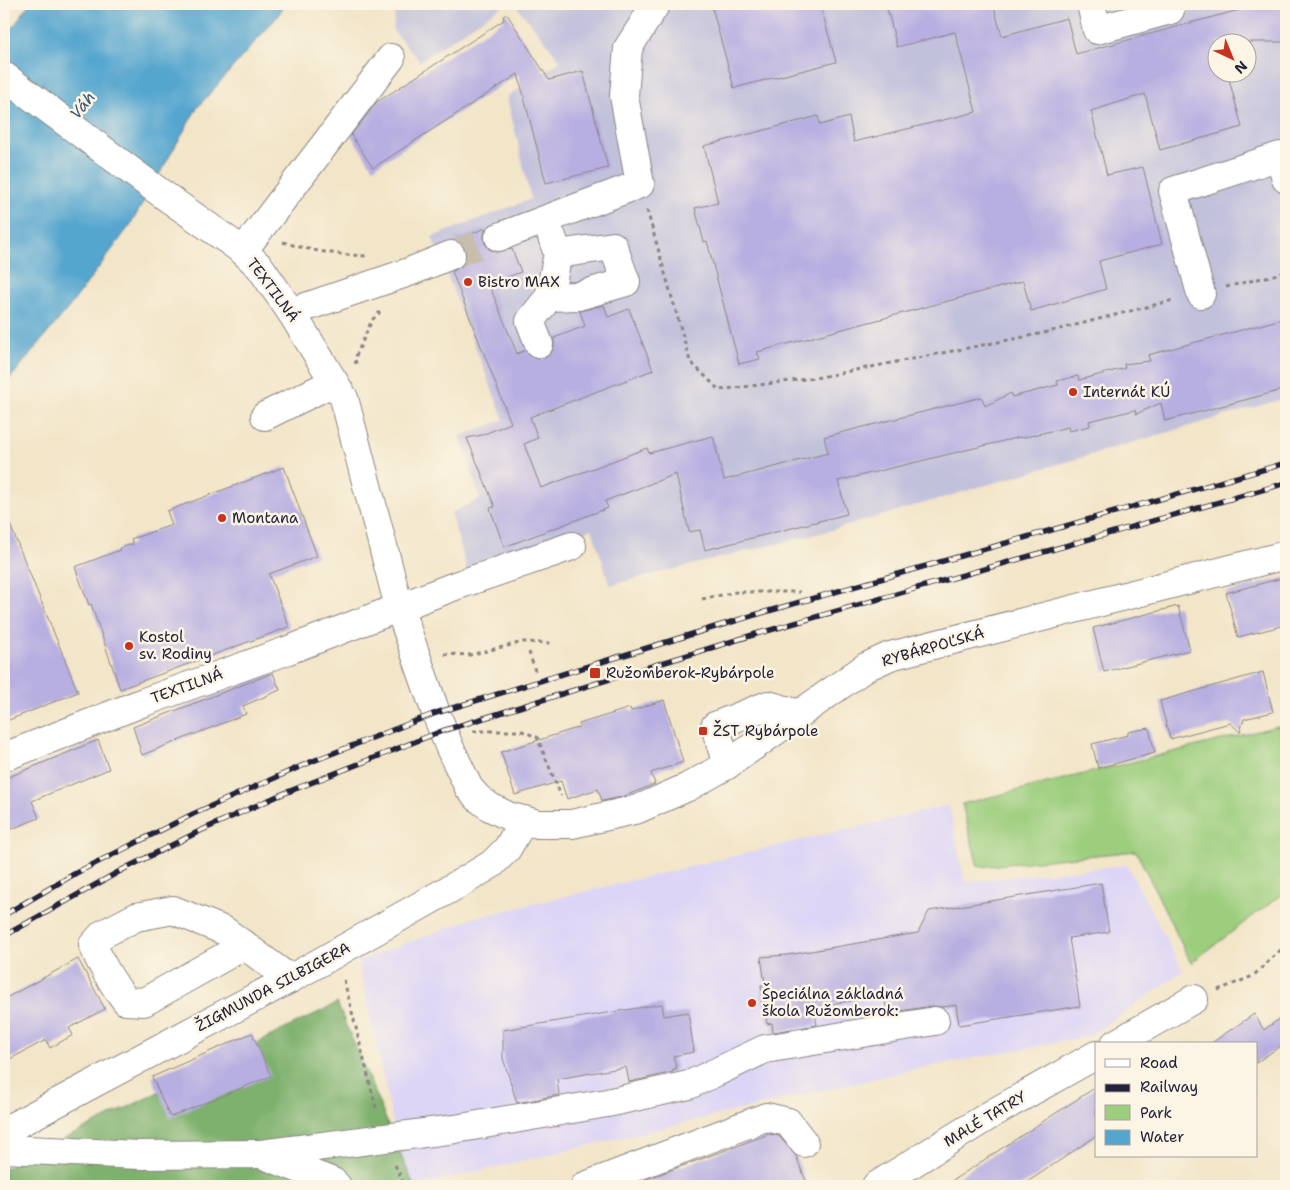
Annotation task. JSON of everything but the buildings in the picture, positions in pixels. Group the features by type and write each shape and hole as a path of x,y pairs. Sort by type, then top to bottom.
{"street":[{"path":"499,237 640,184 624,96 627,58 628,48 656,4"},
{"path":"1091,4 1097,30 1170,10 1168,4"},
{"path":"250,243 391,58"},
{"name":"TEXTILNÁ","path":"4,76 158,191 250,243 260,268 291,312 344,398 400,607 448,746 469,788 478,798 490,807 508,816 524,820"},
{"path":"1201,294 1173,191 1280,156 1286,179"},
{"path":"539,344 530,320 549,297 558,254 546,219"},
{"path":"549,297 578,296 626,282 613,246 558,254"},
{"path":"291,312 409,272 452,255"},
{"path":"265,416 334,382"},
{"path":"400,607 572,546"},
{"name":"RYBÁRPOĽSKÁ","path":"524,820 538,824 572,824 638,809 688,787 727,765 866,667 890,656 1286,555"},
{"name":"TEXTILNÁ","path":"4,757 144,702 286,651 400,607"},
{"path":"727,765 715,726 768,705 799,714"},
{"name":"ŽIGMUNDA SILBIGERA","path":"4,1130 290,980 492,864 507,849 524,820"},
{"path":"245,945 144,1002 126,1001 99,960 93,944 103,934 136,917 173,910 226,931 245,945 290,980"},
{"path":"1119,1042 1194,999"},
{"path":"4,1148 140,1155 261,1154 455,1129 608,1103 689,1085 765,1048 935,1021"},
{"name":"MALÉ TATRY","path":"876,1186 995,1112 1095,1055"},
{"path":"585,1186 766,1117 788,1122 804,1143"},
{"path":"261,1154 333,1182 338,1186"}],"path":[{"path":"640,184 690,361 719,390 815,378 1044,333 1286,272"},
{"path":"250,243 343,255 371,256"},
{"path":"356,366 355,358 372,320 383,310"},
{"path":"702,599 736,592 800,592"},
{"path":"440,653 470,655 523,642 552,643"},
{"path":"529,652 535,671"},
{"path":"448,746 470,731 522,731 537,737 572,824"},
{"path":"1194,999 1253,976 1286,945"},
{"path":"338,952 384,1138 405,1186"}],"shaded area":[{"path":"396,4 505,4 420,61 393,31"},
{"path":"515,4 1286,4 1286,398 825,532 610,585 592,529 467,571 451,513 480,499 460,436 504,420 432,237 531,199 507,97 561,61"},
{"name":"Špeciálna základná škola Ružomberok:","path":"949,805 965,882 1127,865 1183,971 1090,1036 911,1070 415,1186 407,1186 358,961 474,918"}],"green space":[{"path":"1286,724 1286,891 1191,963 1136,851 978,867 962,804"},
{"path":"337,1003 414,1186 4,1186 4,1169"}],"water":[{"name":"Váh","path":"29,4 285,4 277,17 197,108 131,224 70,306 4,386 4,41"}],"tunnel":[{"path":"451,255 499,237"}],"railway":[{"path":"4,915 76,873 193,814 313,761 436,713 751,616 1286,463"},
{"path":"4,936 122,870 200,831 280,795 442,731 756,634 1286,483"}],"place":[{"name":"Bistro MAX","path":"468,282"},
{"name":"Internát KÚ","path":"1073,392"},
{"name":"Montana","path":"222,518"},
{"name":"Kostol sv. Rodiny","path":"129,646"},
{"name":"Ružomberok-Rybárpole","path":"595,673"},
{"name":"ŽST Rybárpole","path":"703,731"},
{"name":"Špeciálna základná škola Ružomberok:","path":"752,1003"}]}
